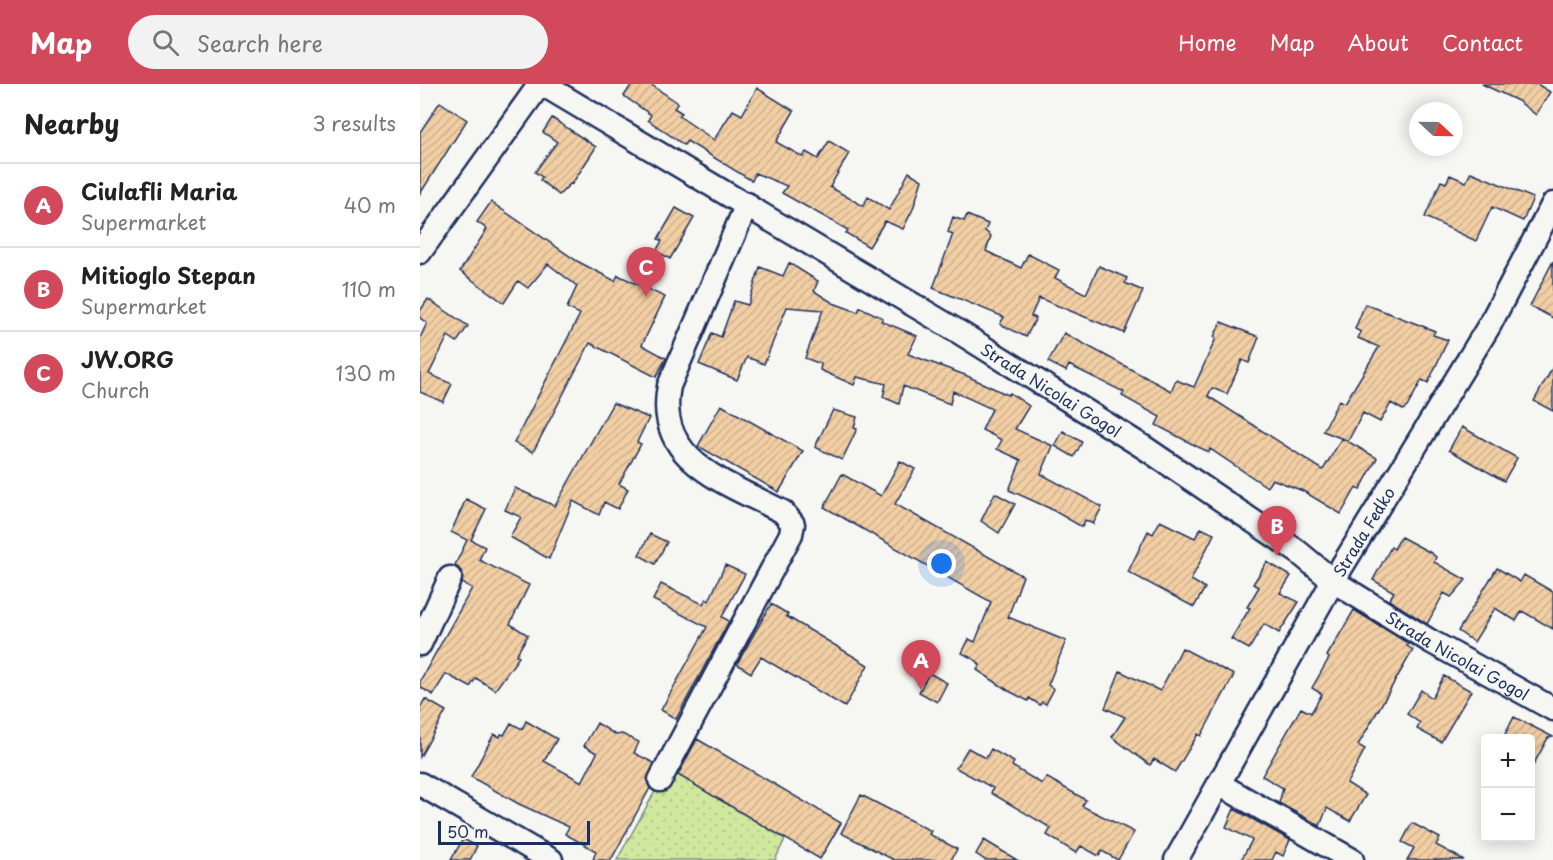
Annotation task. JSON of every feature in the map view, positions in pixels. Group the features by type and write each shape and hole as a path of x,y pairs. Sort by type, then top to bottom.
{"street":[{"name":"Strada Nicolai Gogol","path":"541,84 747,204 1145,448 1296,551 1333,581 1430,641 1553,709"},
{"path":"420,252 541,84"},
{"path":"660,780 791,534 793,524 783,512 686,457 670,431 667,413 669,386 747,204"},
{"name":"Strada Fedko","path":"1176,860 1333,581 1489,326 1553,204"},
{"path":"420,644 450,578"},
{"path":"420,784 551,860"},
{"path":"1220,784 1352,860"}],"green space":[{"path":"668,768 785,839 775,860 617,860"}],"building":[{"path":"632,84 650,84 678,103 674,108 682,113 679,116 714,140 733,110 742,115 757,88 794,111 776,142 803,157 806,152 818,159 829,141 849,153 830,187 863,206 868,197 889,210 909,172 922,180 913,209 903,229 885,221 869,247 846,233 848,230 782,193 787,186 755,173 752,181 687,141 684,145 648,120 651,115 624,96"},
{"path":"1482,84 1537,84 1550,92 1536,115 1518,101"},
{"path":"440,102 467,120 420,194 420,132"},
{"path":"552,118 596,147 572,184 559,195 540,180 542,177 535,172 557,142 543,132"},
{"path":"1471,172 1533,198 1523,221 1492,207 1476,241 1425,217 1441,181 1446,183 1450,175 1466,182"},
{"path":"491,202 577,261 615,281 618,275 665,297 642,345 666,358 656,377 590,343 533,452 514,443 580,314 567,308 577,286 548,264 528,288 518,281 504,303 460,271 487,229 477,222"},
{"path":"676,208 694,218 670,259 656,251 662,241 658,239"},
{"path":"967,215 988,224 985,231 991,236 986,251 1021,268 1028,254 1059,270 1055,278 1086,294 1099,266 1127,278 1125,283 1143,291 1124,333 1039,298 1031,316 1036,318 1026,337 1000,324 1004,317 933,288 953,234 948,232 953,217 964,221"},
{"path":"1553,261 1553,318 1530,306"},
{"path":"789,263 818,281 814,291 833,303 858,312 860,307 883,318 881,321 917,336 908,354 965,375 1008,395 1010,393 1029,406 1015,429 1053,446 1041,474 1102,507 1093,524 1085,520 1082,527 1049,508 1009,490 1021,460 997,449 1002,440 982,430 992,409 953,391 950,404 903,386 899,404 883,397 886,384 857,377 854,385 820,370 821,364 805,358 823,310 787,307 764,364 747,357 737,380 699,364 712,333 721,337 734,301 748,305 760,267 783,276"},
{"path":"428,299 468,326 457,342 448,336 429,374 452,384 443,402 420,392 420,338 427,323 420,318 420,311"},
{"path":"1365,304 1435,331 1433,335 1448,340 1428,383 1422,380 1407,407 1403,410 1391,403 1380,422 1363,413 1348,441 1323,431 1339,400 1345,403 1379,347 1358,338 1361,332 1355,329"},
{"path":"1221,322 1259,337 1249,363 1242,360 1227,394 1212,388 1208,396 1323,470 1342,438 1377,458 1360,490 1356,488 1341,514 1303,491 1272,479 1267,487 1210,449 1209,452 1156,425 1160,417 1122,396 1124,392 1069,365 1066,371 1048,362 1064,333 1171,391 1176,380 1194,387"},
{"path":"1553,367 1553,411 1534,401"},
{"path":"613,403 649,418 637,442 641,444 619,484 628,489 618,509 604,502 599,515 573,501 549,559 510,537 521,517 505,510 515,488 555,506"},
{"path":"721,405 803,451 779,492 698,446"},
{"path":"833,410 857,417 854,428 857,429 842,460 815,447"},
{"path":"1462,427 1517,458 1504,481 1449,450"},
{"path":"1063,431 1082,442 1074,457 1055,446"},
{"path":"900,461 915,469 895,504 1023,576 1008,617 1066,641 1048,685 1054,689 1046,704 1042,702 1040,705 1029,698 1028,701 1009,691 977,670 980,665 977,661 962,653 969,639 975,642 991,602 824,507 842,474 881,496"},
{"path":"995,493 1015,504 999,533 981,521"},
{"path":"466,499 486,509 471,540 485,547 479,560 529,585 510,624 528,635 516,655 519,657 495,690 476,678 470,687 446,674 433,695 420,687 420,681 472,588 462,583 461,571 455,565 467,540 451,532"},
{"path":"1160,521 1195,538 1201,528 1214,534 1191,580 1205,588 1194,607 1128,572 1148,531 1153,534"},
{"path":"650,534 667,542 655,564 639,555"},
{"path":"1401,537 1431,553 1436,557 1434,562 1466,580 1451,597 1444,593 1427,624 1389,600 1394,592 1373,580 1391,547 1394,549"},
{"path":"1267,562 1291,576 1280,593 1299,602 1279,633 1264,624 1249,649 1231,639 1250,608 1247,607 1259,587 1253,584"},
{"path":"725,565 745,574 722,617 729,621 676,719 661,710 707,627 653,600 661,584 703,604 706,599 709,601"},
{"path":"1497,568 1520,582 1524,575 1553,592 1553,629 1522,611 1516,621 1495,608 1474,642 1458,631"},
{"path":"771,604 788,614 786,616 868,665 845,707 761,657 751,673 737,664"},
{"path":"1354,610 1409,644 1407,646 1413,650 1358,745 1365,749 1347,783 1366,795 1350,821 1327,808 1320,826 1279,803 1283,788 1262,776 1301,708 1311,713 1322,694 1312,688 1329,658 1327,656"},
{"path":"1182,648 1234,675 1201,736 1198,734 1175,772 1154,759 1150,765 1112,737 1125,717 1105,708 1120,671 1160,691"},
{"path":"929,673 947,683 937,702 919,692"},
{"path":"1444,676 1471,691 1441,742 1417,729 1420,723 1407,714 1421,690 1432,698"},
{"path":"425,699 446,711 420,757 420,708"},
{"path":"1514,717 1553,737 1548,738 1535,762 1535,734 1505,734"},
{"path":"526,721 557,739 544,761 582,782 597,753 584,746 597,723 616,735 622,734 639,742 634,753 654,763 647,780 650,788 611,860 593,860 596,851 565,834 569,827 519,804 471,777 494,734 500,737 501,734 504,735 511,723 522,729"},
{"path":"697,739 841,823 820,859 678,775"},
{"path":"968,748 986,758 991,749 1014,762 1012,766 1042,784 1046,777 1086,800 1082,806 1134,832 1118,860 1102,851 1099,856 1081,846 1076,853 1047,835 1051,828 991,793 993,788 956,768"},
{"path":"861,795 931,831 929,834 957,849 951,860 894,860 841,833"},
{"path":"1234,809 1290,840 1283,856 1276,852 1272,860 1241,860 1252,840 1226,827"},
{"path":"1412,823 1440,838 1436,845 1464,860 1407,860 1414,848 1402,842"},
{"path":"463,839 477,846 470,860 451,860"},
{"path":"984,840 1017,860 985,860 976,854"}],"place":[{"name":"JW.ORG","path":"646,297"},
{"name":"Mitioglo Stepan","path":"1277,556"},
{"name":"Ciulafli Maria","path":"921,690"}]}
